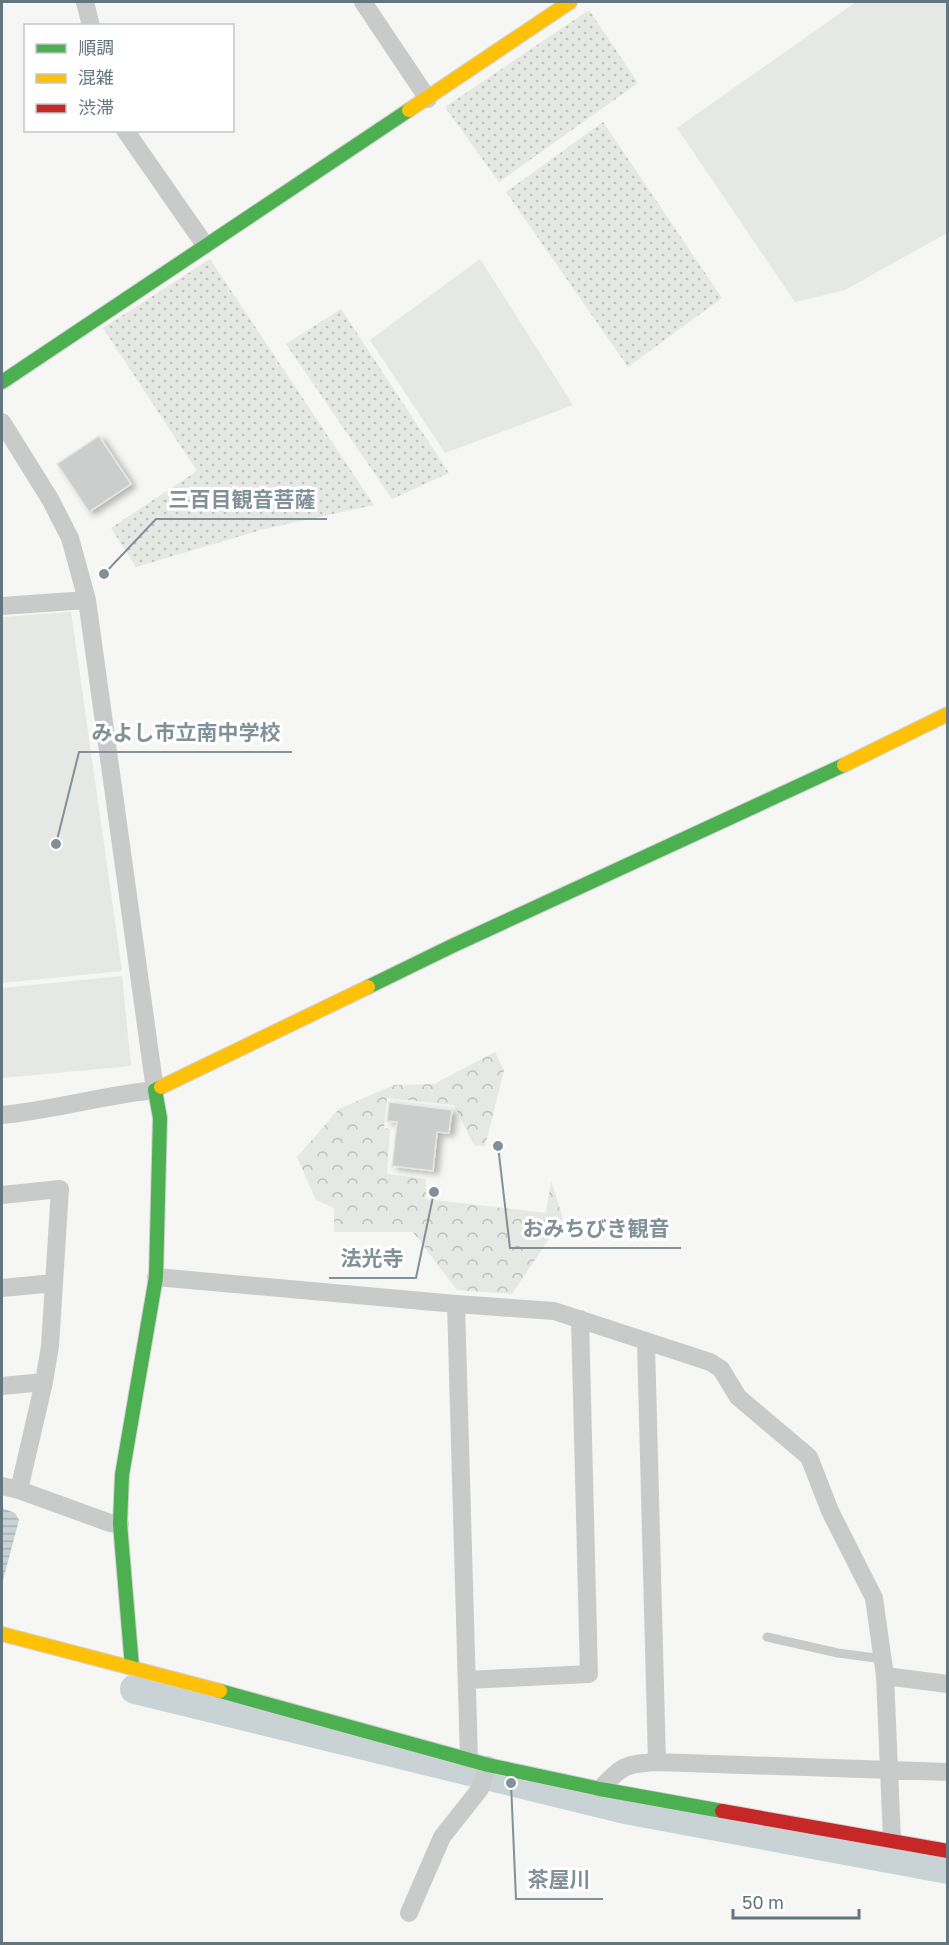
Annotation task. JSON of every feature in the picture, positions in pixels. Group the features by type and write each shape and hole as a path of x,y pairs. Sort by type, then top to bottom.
{"street":[{"path":"85,2 90,24"},
{"path":"363,2 428,99"},
{"path":"2,382 205,244 428,99 570,2"},
{"path":"126,132 205,244"},
{"path":"2,422 50,499 70,538 87,600 160,1118 156,1277 122,1475 120,1524 132,1667"},
{"path":"2,606 87,600"},
{"path":"2,1115 56,1108 132,1092 156,1090 452,946 856,760 948,714"},
{"path":"2,1195 60,1189 50,1346 44,1382 10,1488 110,1523 120,1524"},
{"path":"156,1277 456,1305 554,1311 710,1362 721,1369 738,1397 809,1457 831,1512 874,1598 884,1667 892,1840"},
{"path":"2,1288 54,1283"},
{"path":"456,1305 469,1760"},
{"path":"467,1680 589,1674 580,1319"},
{"path":"646,1342 657,1762"},
{"path":"2,1386 44,1382"},
{"path":"2,1634 132,1667 469,1760 485,1773 600,1789 948,1851"},
{"path":"884,1667 948,1684"},
{"path":"600,1789 615,1774 630,1764 657,1762 948,1772"},
{"path":"409,1914 442,1837 480,1789 485,1773"}],"lane":[{"path":"767,1637 838,1653 884,1667"}],"green space":[{"path":"856,2 947,2 947,233 845,290 795,302 677,128"},
{"path":"589,10 638,83 499,182 445,107"},
{"path":"603,122 722,298 628,367 506,192"},
{"path":"210,259 374,505 264,529 136,567 111,528 197,471 103,328"},
{"path":"480,259 573,405 445,453 370,340"},
{"path":"341,309 449,473 392,499 286,344"},
{"path":"71,612 122,971 2,983 2,617"},
{"path":"122,976 131,1066 2,1078 2,988"},
{"path":"495,1052 504,1070 485,1146 474,1145 454,1105 387,1098 384,1128 390,1129 387,1174 426,1179 426,1199 546,1213 551,1181 563,1218 512,1294 457,1290 413,1232 334,1232 334,1208 316,1200 297,1157 339,1109 394,1085 434,1084"}],"shaded area":[{"path":"2,1508 15,1513 19,1520 2,1584"}],"building":[{"path":"99,436 131,484 89,512 57,464"},
{"path":"389,1102 452,1110 449,1133 437,1132 433,1171 392,1166 397,1122 387,1121"}],"waterway":[{"path":"135,1689 625,1809 948,1869"}],"traffic: fast":[{"path":"2,382 409,110"},
{"path":"368,987 844,765"},
{"path":"132,1667 120,1524 122,1475 156,1277 160,1118 155,1090 161,1087"},
{"path":"220,1691 488,1765 600,1789 722,1811"}],"traffic: slow":[{"path":"409,110 570,2"},
{"path":"844,765 948,714"},
{"path":"161,1087 368,987"},
{"path":"2,1634 220,1691"}],"traffic: jam":[{"path":"722,1811 948,1851"}],"place":[{"name":"三百目観音菩薩","path":"104,574"},
{"name":"みよし市立南中学校","path":"56,844"},
{"name":"おみちびき観音","path":"498,1146"},
{"name":"法光寺","path":"434,1192"},
{"name":"茶屋川","path":"511,1783"}]}
